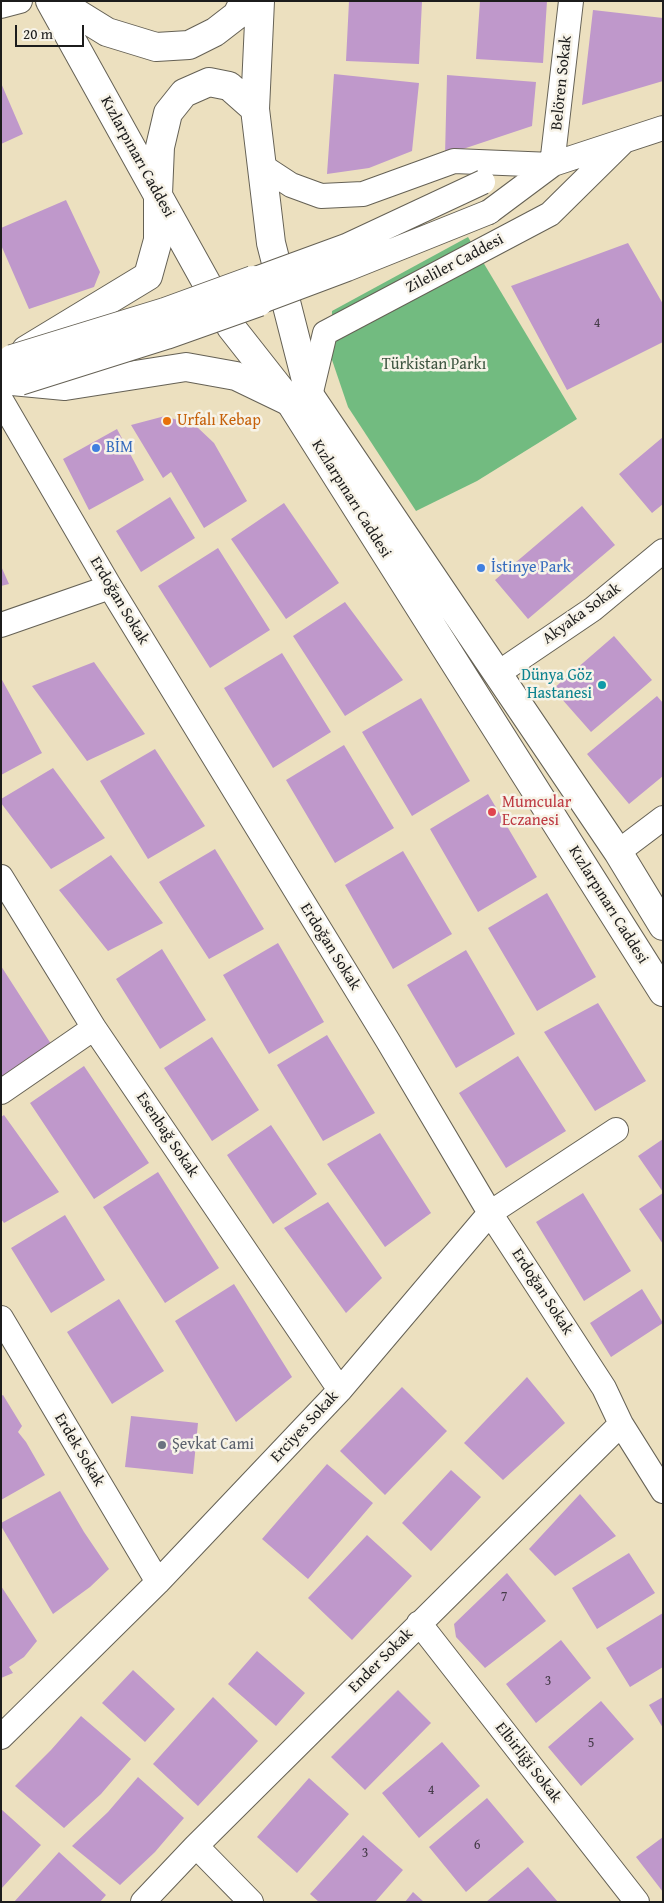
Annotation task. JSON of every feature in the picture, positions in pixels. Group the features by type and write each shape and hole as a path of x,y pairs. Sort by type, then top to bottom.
{"main road":[{"name":"Kızlarpınarı Caddesi","path":"50,1 231,327 300,399 497,674 618,852 663,926"},
{"path":"57,1 107,32 156,47 190,45 238,15 244,1"},
{"name":"Kızlarpınarı Caddesi","path":"260,1 255,109 272,244 300,399 663,992"},
{"path":"7,377 148,276 158,240 160,147 168,113 184,92 209,82 229,86 255,109"},
{"path":"7,377 165,312 256,291"},
{"path":"7,377 65,386 186,367 236,376 300,399"}],"street":[{"path":"1,6 20,1"},
{"name":"Belören Sokak","path":"552,166 571,1"},
{"path":"256,291 482,182 552,166 663,128"},
{"name":"Zileliler Caddesi","path":"300,399 325,334 550,214 624,141"},
{"path":"262,166 291,185 321,196 363,194 454,161 552,166"},
{"path":"256,291 348,269 489,212 552,166"},
{"name":"Erdoğan Sokak","path":"7,377 110,587 388,1041 490,1213 604,1388 621,1424 663,1491"},
{"name":"Akyaka Sokak","path":"497,674 593,609 663,551"},
{"path":"1,625 110,587"},
{"path":"618,852 663,818"},
{"name":"Esenbağ Sokak","path":"1,877 94,1028 340,1390"},
{"path":"1,1092 94,1028"},
{"name":"Erciyes Sokak","path":"1,1737 158,1582 340,1390 490,1213 616,1130"},
{"name":"Erdek Sokak","path":"1,1318 158,1582"},
{"name":"Ender Sokak","path":"143,1902 196,1846 419,1623 621,1424"},
{"name":"Elbirliği Sokak","path":"419,1623 637,1902"},
{"path":"196,1846 251,1902"}],"green space":[{"name":"Türkistan Parkı","path":"468,237 577,419 477,481 416,511 348,407 331,357 332,311"}],"building":[{"path":"349,1 422,1 419,64 346,61"},
{"path":"480,1 547,1 543,63 476,59"},
{"path":"593,10 663,18 663,81 582,105"},
{"path":"334,74 419,83 412,151 369,168 327,174"},
{"path":"447,75 536,82 532,126 445,155"},
{"path":"1,83 23,134 1,144"},
{"path":"66,200 100,272 94,287 29,309 1,245 1,228"},
{"path":"628,243 663,304 663,342 567,390 511,286"},
{"path":"165,416 196,426 214,443 247,501 204,528 171,472 163,478 131,425"},
{"path":"117,429 144,480 89,510 63,459"},
{"path":"663,437 663,504 652,513 619,474"},
{"path":"170,497 195,538 141,572 116,531"},
{"path":"284,503 339,583 286,619 231,539"},
{"path":"582,506 615,545 528,619 495,580"},
{"path":"218,548 270,630 210,668 158,586"},
{"path":"1,566 9,584 1,586"},
{"path":"345,602 403,680 345,716 293,636"},
{"name":"Dünya Göz Hastanesi","path":"614,636 652,680 591,732 553,689"},
{"path":"282,653 331,732 273,768 224,688"},
{"path":"94,662 145,734 87,761 32,686"},
{"path":"1,678 42,753 1,775"},
{"path":"657,696 663,703 663,776 629,804 587,754"},
{"path":"421,698 470,781 412,816 362,732"},
{"path":"344,745 394,828 335,863 286,780"},
{"path":"155,749 205,826 148,859 100,781"},
{"path":"53,768 105,838 51,869 1,803 1,799"},
{"path":"488,794 537,877 478,912 430,829"},
{"path":"215,849 264,929 209,959 159,882"},
{"path":"403,851 452,934 393,969 345,885"},
{"path":"111,855 163,923 108,951 59,890"},
{"path":"547,893 596,977 537,1011 488,928"},
{"path":"278,943 324,1022 269,1054 223,975"},
{"path":"162,949 206,1020 160,1049 116,979"},
{"path":"466,950 515,1034 456,1068 407,985"},
{"path":"1,966 53,1047 1,1080"},
{"path":"598,1003 646,1081 595,1111 544,1032"},
{"path":"327,1035 375,1113 323,1141 277,1065"},
{"path":"212,1037 259,1110 212,1141 164,1068"},
{"path":"518,1056 566,1131 506,1168 459,1093"},
{"path":"84,1066 149,1163 94,1199 30,1103"},
{"path":"4,1115 59,1192 4,1223 1,1219 1,1117"},
{"path":"271,1125 317,1194 273,1224 227,1155"},
{"path":"380,1133 431,1213 385,1247 327,1164"},
{"path":"663,1139 663,1192 638,1156"},
{"path":"158,1172 219,1268 165,1303 103,1207"},
{"path":"583,1193 631,1271 584,1301 536,1222"},
{"path":"663,1193 663,1244 639,1209"},
{"path":"328,1202 382,1278 346,1313 284,1228"},
{"path":"65,1215 105,1280 51,1313 11,1248"},
{"path":"234,1284 292,1377 236,1422 175,1321"},
{"path":"642,1289 663,1323 611,1357 590,1323"},
{"path":"119,1299 164,1371 112,1404 67,1332"},
{"path":"527,1377 565,1423 503,1480 464,1443"},
{"path":"402,1387 447,1431 385,1495 340,1451"},
{"path":"3,1395 22,1426 18,1432 45,1475 1,1500 1,1396"},
{"name":"Şevkat Cami","path":"131,1416 198,1423 193,1474 125,1467"},
{"path":"327,1464 373,1503 308,1579 262,1539"},
{"path":"451,1470 481,1497 431,1551 402,1523"},
{"path":"60,1491 109,1569 90,1587 53,1614 1,1523"},
{"path":"580,1494 616,1536 555,1576 529,1549"},
{"path":"367,1535 412,1576 352,1640 308,1598"},
{"path":"629,1553 655,1593 597,1629 572,1588"},
{"path":"507,1573 546,1621 485,1668 456,1637 454,1624"},
{"path":"1,1586 37,1641 24,1657 9,1667 13,1673 1,1678"},
{"path":"663,1613 663,1667 630,1687 606,1648"},
{"path":"561,1640 591,1678 536,1723 506,1684"},
{"path":"257,1651 305,1693 276,1726 228,1684"},
{"path":"133,1670 175,1709 145,1742 102,1703"},
{"path":"398,1690 431,1723 365,1790 331,1757"},
{"path":"213,1697 258,1741 198,1806 153,1764"},
{"path":"663,1697 663,1728 649,1705"},
{"path":"601,1701 634,1739 581,1786 548,1747"},
{"path":"81,1716 131,1759 101,1794 64,1828 15,1786"},
{"path":"442,1742 480,1786 419,1838 382,1793"},
{"path":"138,1777 184,1818 155,1852 120,1885 72,1846 108,1812"},
{"path":"309,1778 349,1814 297,1873 257,1837"},
{"path":"487,1798 524,1842 466,1892 429,1847"},
{"path":"1,1809 41,1845 1,1889"},
{"path":"363,1835 403,1870 375,1902 319,1902 310,1894"},
{"path":"663,1837 663,1892 636,1857"},
{"path":"59,1852 106,1895 100,1902 14,1902"},
{"path":"528,1867 558,1902 486,1902"},
{"path":"413,1892 424,1902 405,1902"}],"place":[{"name":"Urfalı Kebap","path":"167,421"},
{"name":"BİM","path":"96,448"},
{"name":"İstinye Park","path":"481,568"},
{"name":"Dünya Göz Hastanesi","path":"602,685"},
{"name":"Mumcular Eczanesi","path":"492,812"},
{"name":"Şevkat Cami","path":"162,1445"}]}
